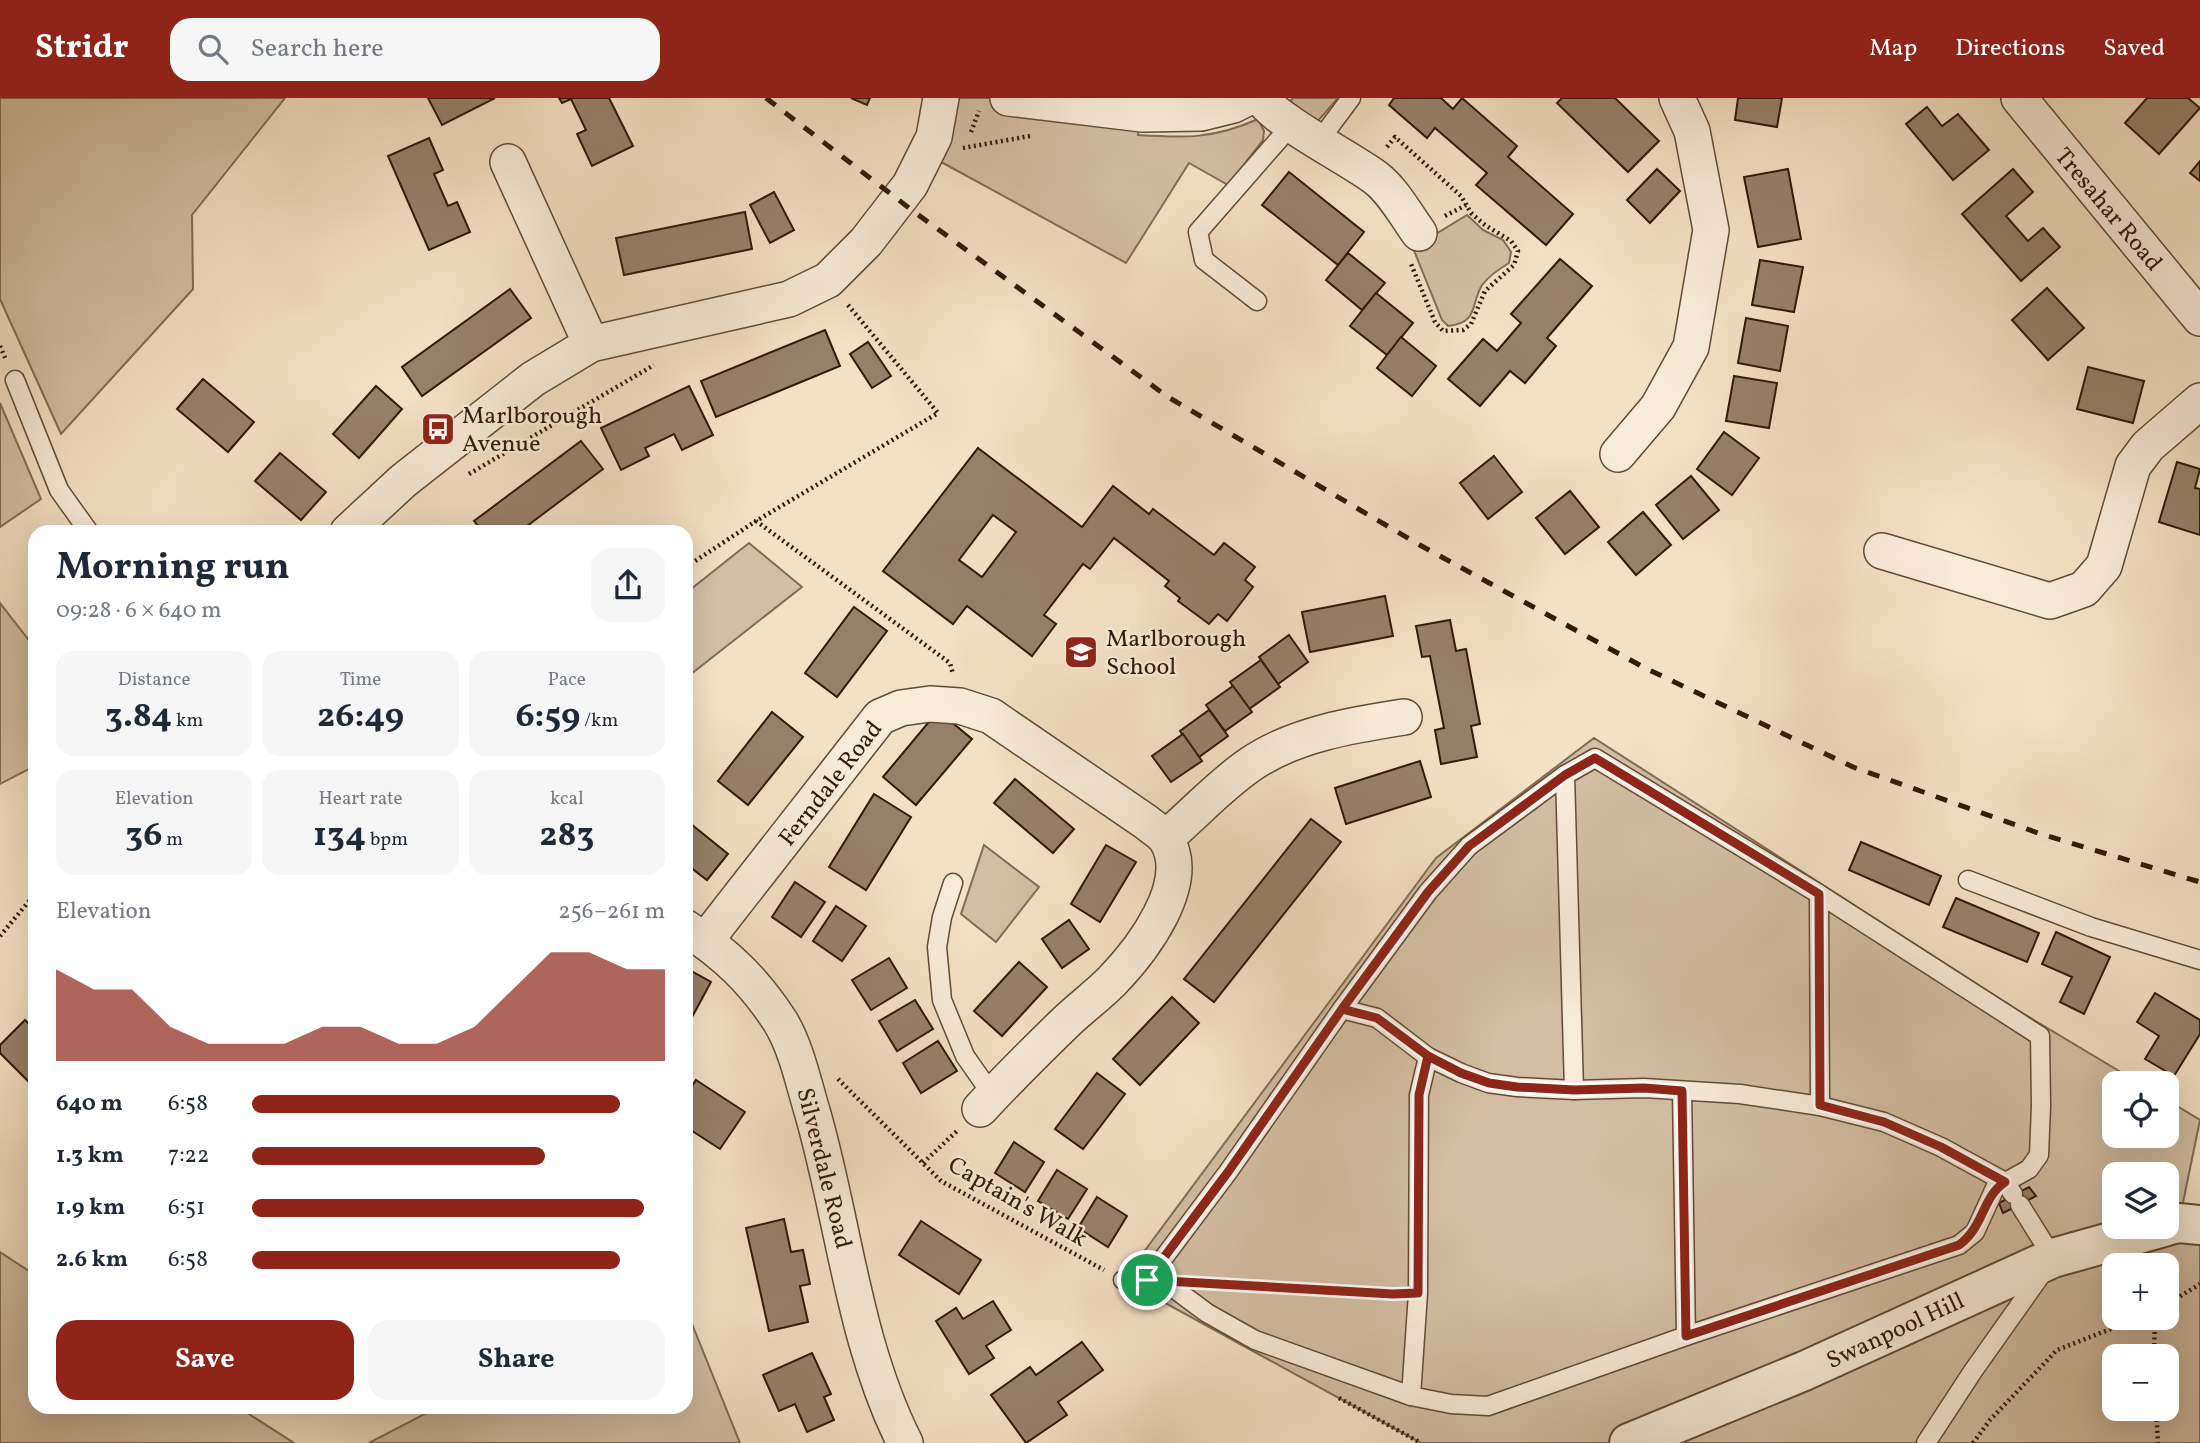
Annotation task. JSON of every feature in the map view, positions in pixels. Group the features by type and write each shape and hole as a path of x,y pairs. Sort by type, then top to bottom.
{"street":[{"path":"356,525 403,481 533,379 591,344 789,299 828,280 866,242 910,185 934,137 941,98"},
{"path":"993,104 1142,114 1201,113 1247,98"},
{"path":"1262,98 1265,104 1288,121 1378,179 1419,233"},
{"path":"1618,454 1658,407 1691,347 1711,230 1692,131 1676,98"},
{"name":"Tresahar Road","path":"2019,98 2200,318"},
{"path":"508,162 591,344"},
{"path":"1882,551 2050,601 2084,589 2104,566 2133,466 2148,446 2200,401"},
{"name":"Ferndale Road","path":"696,934 880,717 901,708 920,705 960,706 991,716 1166,838"},
{"path":"987,1102 1110,982 1134,955 1159,919 1173,883 1173,858 1166,838 1251,763 1279,748 1356,724 1404,717"},
{"name":"Silverdale Road","path":"696,934 745,974 781,1023 798,1064 825,1157 874,1371 905,1443"},
{"name":"Swanpool Hill","path":"2179,1223 2200,1225"},
{"name":"Swanpool Hill","path":"1629,1443 1804,1371 2053,1258 2120,1239"}],"lane":[{"path":"1319,141 1352,98"},
{"path":"1257,301 1204,260 1198,232 1281,137 1288,121"},
{"path":"15,380 59,490 84,525"},
{"path":"1123,1280 1147,1280 1228,1172 1428,892 1469,846 1565,775 1595,758 1819,894 2040,1036 2042,1106 2039,1155 2012,1194"},
{"path":"1565,775 1574,1090"},
{"path":"1968,880 2091,927 2200,960"},
{"path":"953,883 942,917 937,947 942,1000 987,1102"},
{"path":"1819,894 1820,1105"},
{"path":"1342,1009 1377,1018 1428,1056 1461,1073 1489,1083 1574,1090 1644,1088 1740,1094 1820,1105 1884,1122 1941,1147 2012,1194 2053,1258 1926,1443"},
{"path":"1411,1396 1418,1293 1419,1095 1428,1056"},
{"path":"1682,1091 1686,1336"},
{"path":"1164,1281 1207,1313 1255,1340 1411,1396 1451,1404 1488,1406 1686,1336 1959,1245 1975,1232 1995,1188 2012,1194"}],"path":[{"path":"963,148 993,104"},
{"path":"693,562 756,521 938,413 828,280"},
{"path":"466,476 654,365"},
{"path":"756,521 950,663 960,706"},
{"path":"0,936 28,902"},
{"name":"Captain's Walk","path":"838,1079 941,1181 1123,1280"},
{"path":"923,1163 987,1102"},
{"path":"1164,1281 1393,1294 1418,1293"},
{"path":"2179,1297 2200,1284"},
{"path":"1973,1443 1990,1420 2057,1350 2108,1330"},
{"path":"1338,1397 1421,1443"},
{"path":"2157,1421 2158,1443"}],"shaded area":[{"path":"0,98 285,98 192,215 193,289 61,434 0,299"},
{"path":"941,98 1111,98 1142,114 1138,135 1199,136 1242,126 1258,119 1264,131 1263,140 1228,185 1189,163 1126,263 943,163 925,156"},
{"path":"1293,98 1338,98 1317,122 1290,101"},
{"path":"1467,215 1483,230 1503,240 1511,252 1509,263 1482,285 1469,317 1458,324 1448,326 1442,320 1413,248"},
{"path":"0,403 41,499 0,527"},
{"path":"749,543 802,587 693,673 693,587"},
{"path":"0,603 28,639 28,770 0,784"},
{"path":"1594,738 2024,1014 2119,1071 2102,1071 2102,1148 2179,1148 2179,1107 2200,1120 2179,1222 2200,1226 2200,1443 1421,1443 1123,1280 1436,858"},
{"path":"984,845 1039,887 996,942 961,914"},
{"path":"0,1252 28,1270 28,1414 249,1414 294,1443 0,1443"},
{"path":"693,1326 740,1443 369,1443 425,1414 693,1414"}],"building":[{"path":"428,98 495,98 442,125"},
{"path":"559,98 609,98 633,146 592,166 577,134 586,130 571,99 562,103"},
{"path":"851,98 870,98 867,105"},
{"path":"1394,98 1441,98 1453,109 1462,98 1517,146 1508,157 1573,214 1546,245 1476,185 1487,173 1435,128 1427,138 1389,105"},
{"path":"1562,98 1615,98 1659,141 1628,172 1557,103"},
{"path":"1738,98 1782,98 1777,127 1735,120"},
{"path":"2147,98 2188,98 2200,108 2159,154 2125,123"},
{"path":"1927,107 1942,126 1958,114 1989,150 1953,180 1906,124"},
{"path":"429,138 443,170 434,174 448,206 457,202 470,232 429,250 388,156"},
{"path":"2200,161 2200,181 2190,173"},
{"path":"1657,169 1680,191 1650,223 1627,200"},
{"path":"1788,169 1801,239 1758,247 1744,177"},
{"path":"2013,169 2033,192 2006,216 2028,241 2043,228 2060,247 2021,281 1962,214"},
{"path":"1289,172 1364,232 1338,265 1262,205"},
{"path":"774,192 794,230 770,243 750,205"},
{"path":"745,212 752,249 624,275 616,238"},
{"path":"1348,253 1385,283 1362,310 1326,280"},
{"path":"1560,259 1592,286 1547,338 1556,346 1525,383 1510,371 1480,406 1448,379 1483,339 1497,351 1521,323 1511,314"},
{"path":"1760,260 1803,267 1794,312 1752,305"},
{"path":"2047,288 2084,328 2048,360 2012,320"},
{"path":"510,289 531,318 422,396 402,367"},
{"path":"1376,293 1413,323 1387,355 1350,326"},
{"path":"1746,318 1788,326 1780,371 1738,363"},
{"path":"825,330 840,366 716,417 701,381"},
{"path":"1401,337 1436,366 1412,396 1377,368"},
{"path":"868,342 891,376 872,388 850,354"},
{"path":"2088,367 2144,381 2133,423 2077,409"},
{"path":"1734,376 1777,383 1769,428 1726,421"},
{"path":"203,379 254,422 228,452 177,409"},
{"path":"376,386 402,409 359,458 333,434"},
{"path":"689,386 713,435 682,450 674,434 645,448 649,456 621,470 601,428"},
{"path":"1724,432 1759,458 1732,495 1697,469"},
{"path":"581,441 603,469 528,525 477,525 474,521"},
{"path":"978,448 1082,527 1113,486 1149,514 1153,509 1214,555 1224,543 1255,567 1245,580 1253,587 1227,621 1218,614 1209,624 1178,601 1180,598 1165,586 1169,581 1114,538 1090,569 1083,564 1044,615 1056,624 1032,656 967,606 953,624 883,571","holes":["993,515 1016,532 982,577 959,560"]},
{"path":"280,453 326,492 301,520 255,481"},
{"path":"1494,456 1522,492 1488,519 1460,483"},
{"path":"2177,462 2200,469 2195,488 2200,489 2200,535 2159,522"},
{"path":"1691,476 1719,510 1683,539 1656,505"},
{"path":"1570,491 1599,527 1565,554 1536,518"},
{"path":"1643,512 1671,545 1636,575 1608,542"},
{"path":"1385,596 1393,636 1310,652 1302,612"},
{"path":"854,607 887,631 837,697 805,673"},
{"path":"1450,620 1456,651 1466,649 1480,724 1471,726 1477,757 1441,764 1435,730 1444,728 1430,656 1422,657 1416,626"},
{"path":"1289,635 1308,662 1278,684 1259,657"},
{"path":"1261,660 1280,687 1249,709 1230,682"},
{"path":"1233,686 1252,712 1225,731 1206,705"},
{"path":"1209,710 1228,736 1199,757 1180,731"},
{"path":"938,711 972,739 916,805 883,777"},
{"path":"772,712 803,737 748,805 718,781"},
{"path":"1183,734 1202,761 1171,782 1152,756"},
{"path":"1420,761 1431,797 1346,824 1335,788"},
{"path":"1015,779 1074,829 1053,853 994,803"},
{"path":"874,794 911,817 866,890 829,867"},
{"path":"1311,819 1341,842 1214,1002 1184,979"},
{"path":"693,826 728,854 707,880 693,869"},
{"path":"1861,842 1941,876 1929,905 1849,870"},
{"path":"1106,845 1136,862 1100,922 1071,904"},
{"path":"795,882 825,902 801,937 772,917"},
{"path":"1956,898 2039,933 2027,962 1943,927"},
{"path":"836,906 866,926 842,961 813,941"},
{"path":"1069,920 1089,949 1062,968 1042,939"},
{"path":"2056,932 2110,957 2084,1014 2060,1002 2072,977 2042,964"},
{"path":"889,958 907,988 871,1010 852,980"},
{"path":"1019,962 1047,987 1002,1036 974,1011"},
{"path":"693,972 711,982 693,1015"},
{"path":"2155,993 2200,1020 2200,1034 2177,1071 2165,1071 2145,1059 2159,1036 2137,1022"},
{"path":"1172,997 1199,1023 1140,1085 1113,1059"},
{"path":"915,1000 933,1029 897,1051 879,1021"},
{"path":"25,1020 28,1023 28,1081 0,1053 0,1045"},
{"path":"938,1041 957,1071 921,1093 903,1063"},
{"path":"1097,1073 1125,1094 1083,1149 1055,1129"},
{"path":"696,1080 745,1112 720,1149 693,1132 693,1084"},
{"path":"1014,1142 1044,1162 1025,1192 995,1173"},
{"path":"1057,1170 1087,1189 1068,1219 1038,1201"},
{"path":"2029,1187 2036,1196 2003,1213 1999,1203"},
{"path":"1097,1197 1127,1216 1108,1247 1078,1228"},
{"path":"784,1219 791,1252 803,1250 810,1284 800,1286 808,1322 769,1331 746,1228"},
{"path":"921,1221 981,1260 959,1294 899,1255"},
{"path":"993,1301 1011,1330 986,1346 994,1358 969,1374 936,1321 956,1308 963,1319"},
{"path":"1082,1342 1103,1370 1058,1402 1067,1415 1026,1443 991,1395 1030,1367 1036,1375"},
{"path":"812,1353 831,1394 824,1397 834,1420 807,1432 795,1404 779,1411 763,1375"}],"railway":[{"path":"766,98 913,211 1168,397 1418,544 1645,668 1853,767 2041,834 2200,882"}],"place":[{"name":"Marlborough Avenue","path":"438,429"},
{"name":"Marlborough School","path":"1081,652"}],"route":[{"path":"1147,1280 1228,1172 1342,1009 1377,1018 1428,1056 1461,1073 1489,1083 1574,1090 1644,1088 1682,1091 1686,1336 1959,1245 1975,1232 1995,1188 2005,1182 1941,1147 1884,1122 1820,1105 1819,894 1595,758 1565,775 1469,846 1428,892 1342,1009 1377,1018 1428,1056 1419,1095 1418,1293 1393,1294 1147,1280"}]}
